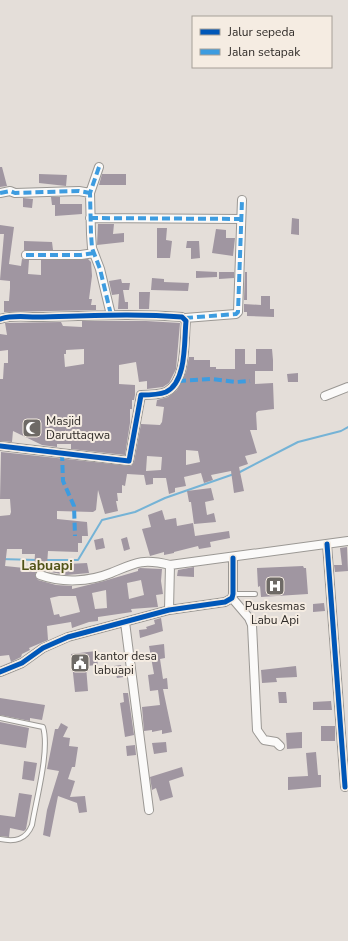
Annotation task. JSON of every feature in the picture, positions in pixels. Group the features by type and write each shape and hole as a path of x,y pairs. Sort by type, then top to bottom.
{"street":[{"path":"99,167 90,193 90,218 94,253 103,280 111,315"},
{"path":"0,193 10,191 15,193 79,191 90,193"},
{"path":"0,319 11,315 36,317 160,315 185,318 236,314 238,312 242,200"},
{"path":"90,218 241,219"},
{"path":"26,255 81,256 94,253"},
{"path":"0,446 129,461 141,395 157,394 169,390 175,385 181,374 185,318"},
{"path":"325,396 348,387"},
{"path":"40,575 59,580 76,581 110,574 135,563 158,562 170,565 233,558 348,541"},
{"path":"327,544 345,787"},
{"path":"233,558 233,596 249,618 252,625 257,730 264,740 276,742 280,746"},
{"path":"169,610 170,565"},
{"path":"0,672 14,667 36,652 59,640 169,610 225,602 233,596"},
{"path":"125,622 149,810"}],"lane":[{"path":"233,596 254,594"},
{"path":"0,718 33,723 43,727 44,732 43,762 32,825 28,833 21,838 10,841 0,840"}],"building":[{"path":"0,167 2,167 7,186 0,187"},
{"path":"39,174 67,175 66,186 39,183"},
{"path":"102,174 126,174 126,185 99,185"},
{"path":"51,197 60,197 60,204 82,204 82,214 55,216 55,205 52,205"},
{"path":"23,198 33,199 32,208 23,207"},
{"path":"292,218 299,219 299,235 291,234"},
{"path":"98,224 114,224 113,234 124,233 124,242 97,245"},
{"path":"0,225 14,227 9,264 21,266 22,259 29,260 28,274 41,275 41,260 88,259 91,262 92,276 89,299 92,299 91,305 96,305 96,310 4,312 4,301 9,301 10,281 0,280 4,234 0,234"},
{"path":"157,228 167,228 166,240 172,241 170,258 157,258"},
{"path":"216,229 226,230 226,238 235,238 233,256 212,253"},
{"path":"24,241 52,242 53,250 24,250"},
{"path":"187,241 199,241 200,258 191,259 191,248 186,248"},
{"path":"196,271 217,272 217,277 196,278"},
{"path":"219,272 234,272 234,278 219,279"},
{"path":"245,272 247,272 247,300 244,300"},
{"path":"152,278 164,279 164,282 189,283 188,291 151,290"},
{"path":"121,279 122,283 130,283 129,290 123,290 125,302 128,302 128,309 118,309 119,294 112,295 109,281"},
{"path":"139,292 150,292 149,309 139,309"},
{"path":"261,296 270,296 270,309 274,309 274,317 247,316 247,312 244,312 244,304 261,305"},
{"path":"82,321 146,321 180,323 176,369 169,383 163,387 147,389 147,381 139,382 136,362 119,365 119,384 135,385 134,400 132,400 132,409 130,409 130,423 125,455 71,449 71,444 57,444 57,447 42,445 13,431 12,442 0,441 0,379 3,379 4,363 8,363 8,350 0,351 0,334 7,335 5,323 61,322 63,326 82,327","holes":["84,349 84,364 65,367 64,354 66,354 66,350"]},
{"path":"235,349 245,349 245,364 256,364 256,349 272,349 273,371 255,371 255,384 273,383 274,409 258,411 256,413 257,430 250,430 257,453 245,456 248,464 239,467 244,491 234,493 231,471 211,475 213,480 204,483 201,473 184,477 186,486 175,488 175,492 169,494 166,478 153,478 153,484 146,485 144,475 127,474 125,486 122,485 122,493 117,493 118,501 116,501 118,511 105,514 98,490 96,510 93,512 57,511 57,519 87,522 88,536 82,536 82,543 78,543 78,552 48,551 47,565 87,563 89,573 67,575 39,570 35,574 38,580 56,585 72,586 72,589 138,571 140,568 162,569 161,581 163,594 156,595 158,607 131,609 132,612 98,617 98,621 89,622 72,628 71,622 47,626 48,640 29,648 30,650 22,654 21,657 11,662 9,655 0,656 0,516 10,515 11,512 10,499 0,499 1,452 131,466 134,462 141,424 160,425 162,422 164,407 156,406 157,400 168,397 177,390 186,372 189,357 194,357 194,360 210,360 210,367 216,367 216,369 235,369","holes":["186,450 198,451 200,462 186,465","147,456 162,457 161,470 146,471","7,549 22,549 22,554 35,554 34,569 5,566","141,580 144,595 129,599 127,583","106,590 107,608 95,609 92,593","59,596 76,596 80,612 60,617 59,614 54,615 50,598"]},
{"path":"298,373 298,382 288,382 287,374"},
{"path":"211,488 214,500 205,502 207,515 214,513 216,522 194,524 191,502 189,502 187,491"},
{"path":"162,510 165,520 176,518 177,526 193,523 195,536 229,531 230,538 210,542 211,547 199,549 198,546 174,553 164,555 164,552 150,556 142,529 151,527 148,515"},
{"path":"127,537 130,549 124,551 121,539"},
{"path":"103,538 105,548 96,550 94,540"},
{"path":"347,547 348,571 335,572 334,565 342,565 340,548"},
{"path":"303,566 306,568 308,594 261,597 260,586 258,587 257,568"},
{"path":"194,567 194,577 177,576 178,570"},
{"path":"324,603 325,611 313,612 313,604"},
{"path":"161,618 163,631 140,638 139,630 147,629 146,627 155,624 154,620"},
{"path":"164,644 165,658 160,659 163,679 167,678 168,689 163,689 172,732 162,734 162,730 152,732 152,730 144,731 142,707 160,705 158,690 150,691 148,675 154,674 149,646"},
{"path":"96,651 98,665 86,666 88,691 75,692 71,654"},
{"path":"121,665 124,677 117,678 114,666"},
{"path":"296,666 297,677 276,678 277,682 262,683 261,670"},
{"path":"278,692 286,692 287,703 279,703"},
{"path":"123,693 128,693 134,735 125,737 120,703 124,702"},
{"path":"0,698 45,705 42,720 30,718 30,721 0,715"},
{"path":"331,701 332,710 313,710 313,702"},
{"path":"0,722 29,728 26,748 0,744"},
{"path":"61,723 68,727 63,737 70,738 69,746 78,747 75,767 72,767 68,779 75,781 70,797 85,796 87,812 79,813 77,803 58,796 50,837 43,835 47,810 59,771 47,769 55,729 58,729"},
{"path":"321,726 335,726 335,741 321,741"},
{"path":"302,732 302,748 287,749 286,733"},
{"path":"166,742 167,752 154,754 152,743"},
{"path":"135,745 136,755 127,756 126,746"},
{"path":"316,752 318,775 321,775 321,787 288,790 288,777 308,776 306,753"},
{"path":"24,761 37,763 34,781 22,779"},
{"path":"182,767 184,776 169,781 173,797 160,801 156,788 152,790 150,777"},
{"path":"19,793 32,795 26,829 24,831 10,828 9,837 0,836 0,815 15,817"}],"waterway":[{"path":"238,473 298,442 341,431 348,427"},
{"path":"45,560 78,560 102,520 135,512 165,498 234,474"},
{"path":"0,559 37,560"}],"marked path":[{"path":"99,167 90,193 92,248 100,269 111,315"},
{"path":"0,193 10,191 15,193 79,191 90,193"},
{"path":"185,318 236,314 238,312 242,200"},
{"path":"90,218 241,219"},
{"path":"26,255 81,255 94,253"},
{"path":"178,381 211,379 236,382 250,381"},
{"path":"62,453 63,481 74,506 75,536"}],"cycle path":[{"path":"0,319 14,317 146,315 182,317 186,321 183,360 178,380 173,387 166,392 141,395 129,461 0,446"},
{"path":"327,544 345,787"},
{"path":"0,672 22,663 43,648 68,637 169,610 225,602 232,598 233,594 233,558"}],"place":[{"name":"Masjid Daruttaqwa","path":"32,428"},
{"name":"Puskesmas Labu Api","path":"275,586"},
{"name":"kantor desa labuapi","path":"80,663"}],"district":[{"name":"Labuapi","path":"47,565"}]}
